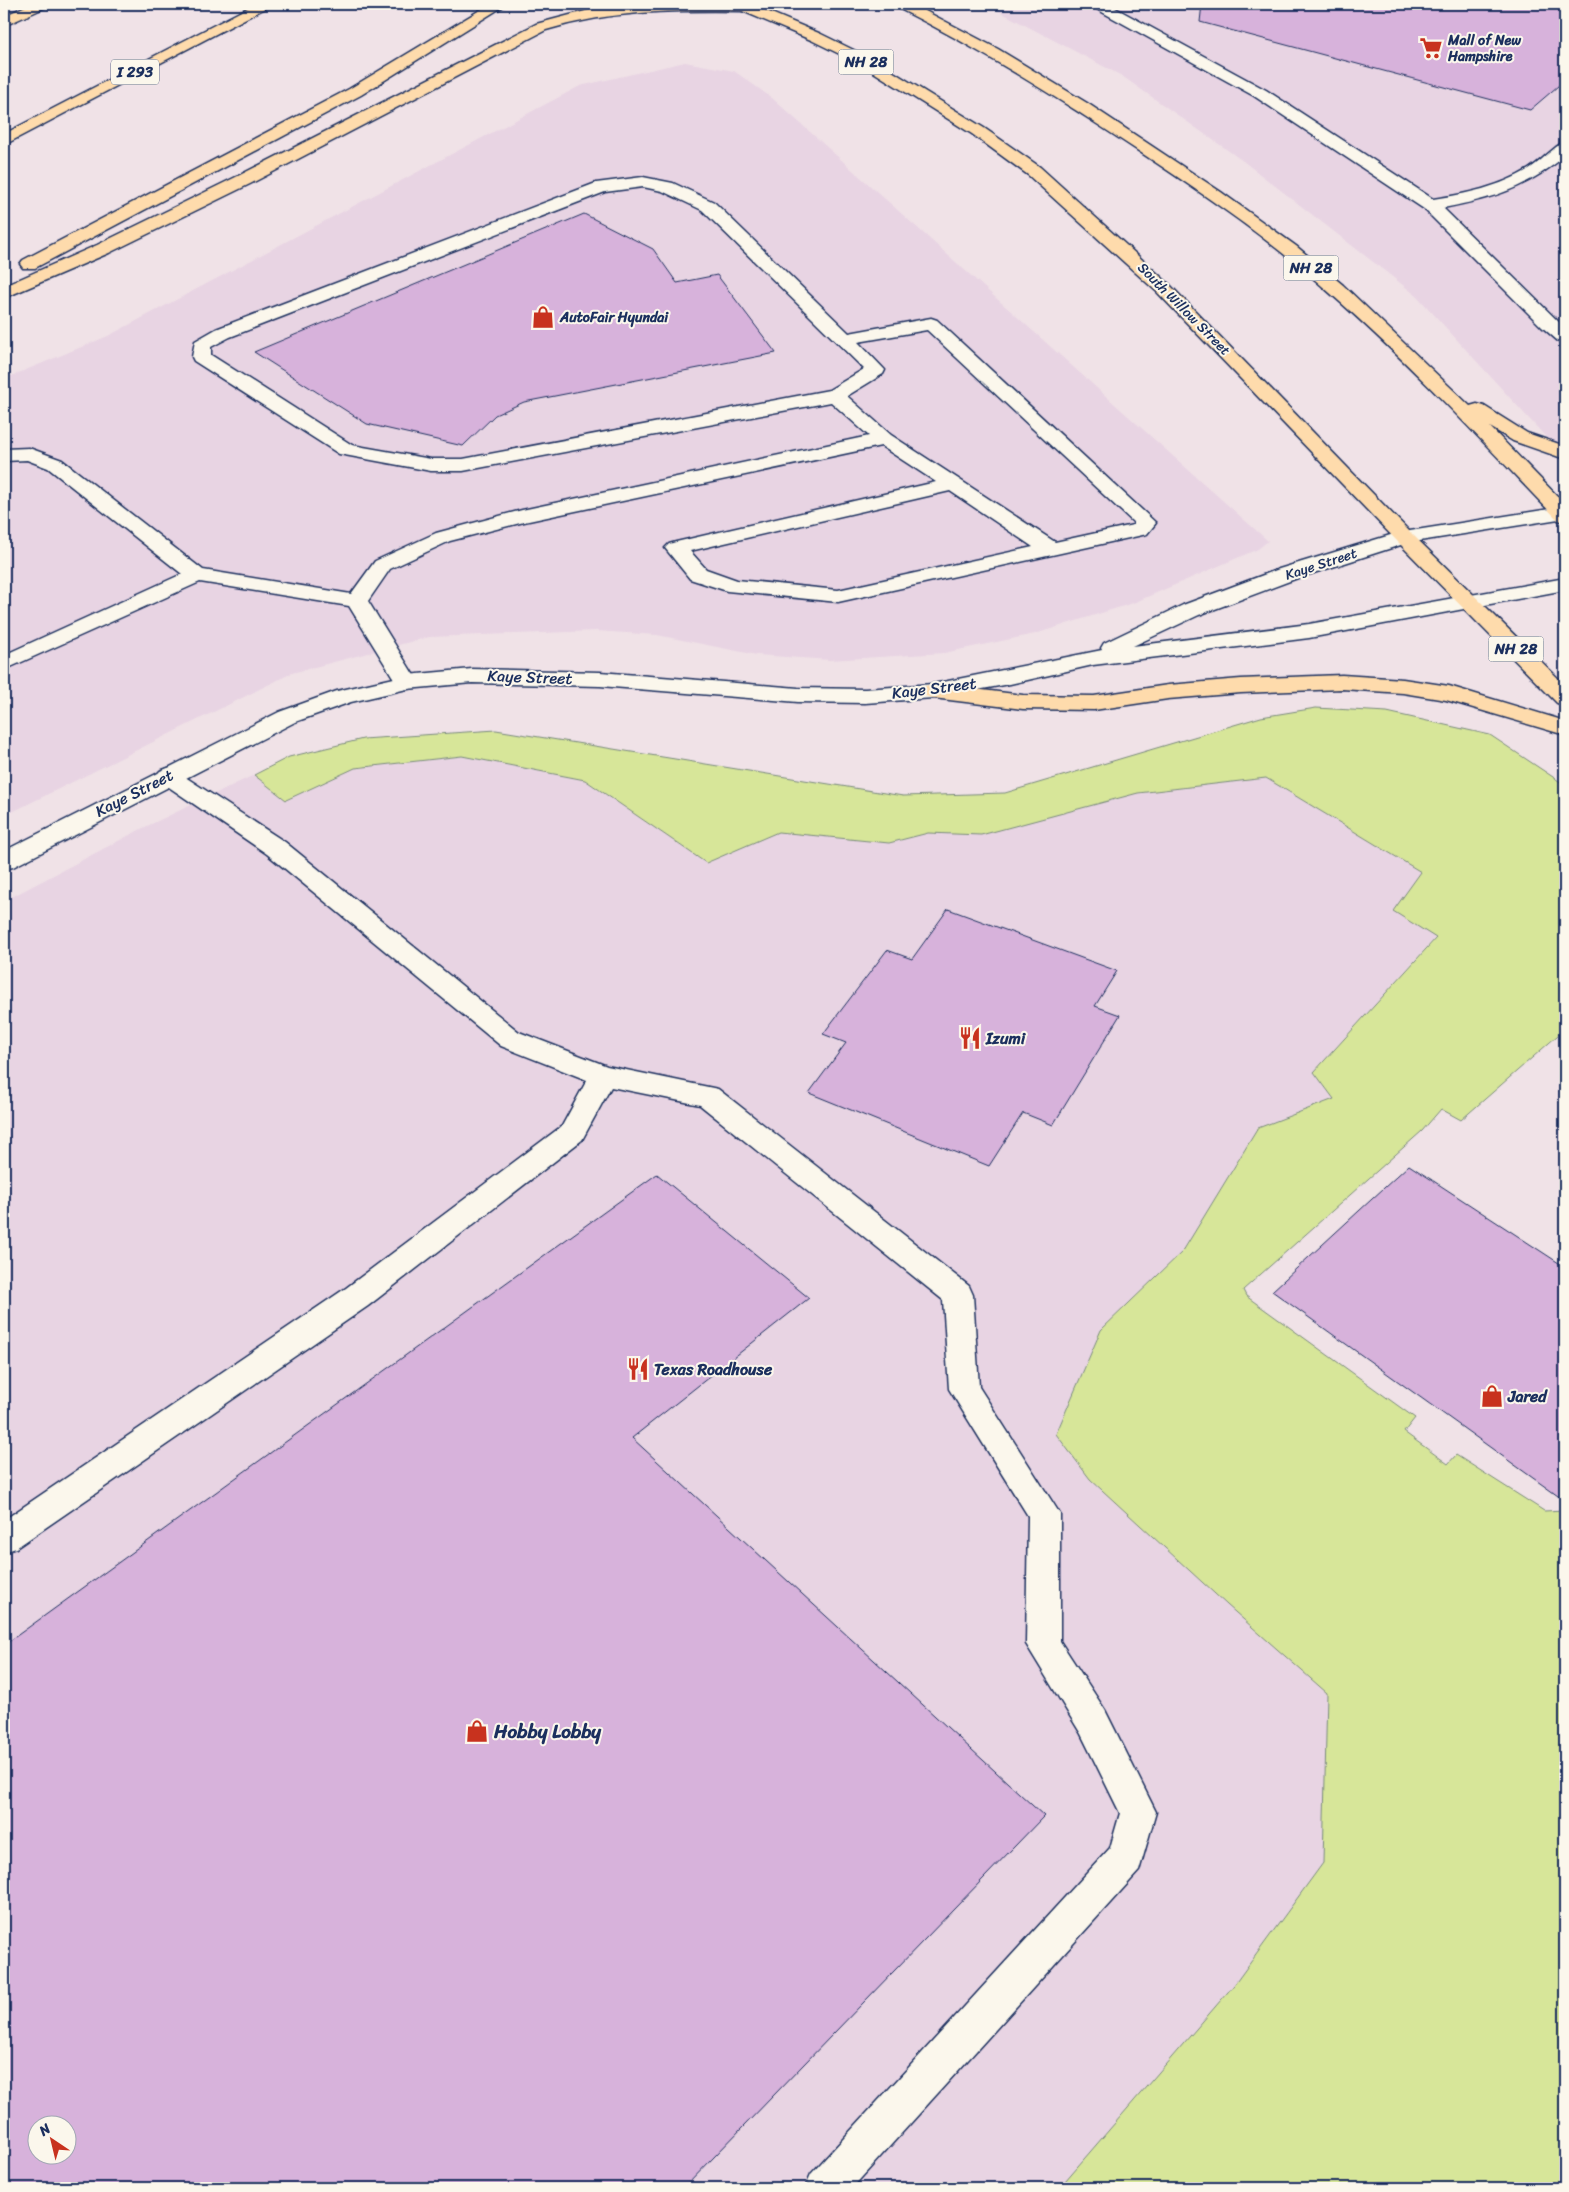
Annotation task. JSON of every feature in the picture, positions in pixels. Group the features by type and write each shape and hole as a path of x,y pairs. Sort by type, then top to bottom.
{"main road":[{"path":"4,22 42,4"},
{"name":"I 293","path":"4,140 266,4"},
{"path":"4,279 77,238 355,92 500,4"},
{"path":"4,294 103,249 244,180 540,27 570,17 627,7 655,4 742,5"},
{"name":"NH 28","path":"901,4 982,46 1069,98 1218,198 1295,254 1336,288 1445,390 1564,514"},
{"name":"South Willow Street","path":"742,5 816,37 869,64 978,131 1034,171 1163,288 1404,537 1565,698"},
{"path":"1445,390 1520,437 1565,453"},
{"path":"934,691 1023,702 1094,703 1168,692 1241,686 1342,682 1449,693 1565,728"}],"street":[{"path":"1098,4 1260,93 1430,205 1548,323 1565,337"},
{"path":"1430,205 1476,197 1508,187 1530,175 1565,148"},
{"path":"643,182 667,187 708,206 876,370 835,395 463,466 431,465 346,450 201,358 202,345 224,333 602,187 643,182"},
{"path":"846,339 931,324 1146,523 1140,530 838,596 735,586 698,574 676,548 953,484"},
{"path":"835,395 884,439 1052,550"},
{"path":"357,601 382,565 443,537 522,516 884,439"},
{"path":"4,456 29,454 55,464 197,575 357,601 407,682"},
{"name":"Kaye Street","path":"1093,658 1191,610 1286,574 1404,537 1564,514"},
{"path":"4,663 197,575"},
{"name":"Kaye Street","path":"4,861 287,716 345,696 407,682 472,676 600,679 798,695 865,696 934,691 1010,678 1093,658 1309,631 1468,600 1565,584"},
{"path":"168,776 276,848 510,1039 603,1075 708,1096 958,1295 964,1389 1044,1514 1043,1644 1094,1722 1138,1812 1126,1858 824,2188"},
{"path":"4,1538 357,1297 572,1133 603,1075"}],"shaded area":[{"path":"985,4 1565,4 1565,458 1417,296 1243,161 1122,76"},
{"path":"685,62 734,71 772,98 1268,541 1258,549 1133,603 1035,634 944,653 830,660 757,655 657,635 596,631 429,637 292,673 4,816 4,379 108,336 580,86"},
{"path":"462,756 585,780 706,863 778,832 889,843 928,833 980,835 1138,793 1266,778 1422,872 1436,937 1314,1072 1334,1099 1258,1128 1183,1251 1101,1330 1056,1434 1090,1479 1227,1605 1327,1693 1323,1863 1234,1985 1059,2188 4,2188 4,901 143,828 254,775 287,800 355,768"}],"green space":[{"path":"1316,708 1387,712 1490,735 1565,785 1565,1029 1461,1120 1441,1109 1422,1131 1243,1290 1246,1296 1415,1418 1404,1432 1448,1464 1456,1455 1544,1511 1565,1510 1565,2188 1059,2188 1234,1985 1323,1863 1327,1693 1227,1605 1090,1479 1056,1434 1101,1330 1183,1251 1258,1128 1334,1099 1314,1072 1436,938 1393,911 1421,872 1266,778 1138,793 981,835 928,833 889,843 778,832 706,863 585,780 462,756 355,768 286,800 254,775 289,757 363,739 496,730 903,796 1005,793 1261,717"}],"building":[{"name":"Mall of New Hampshire","path":"1202,4 1565,4 1565,80 1530,110 1200,22"},
{"name":"AutoFair Hyundai","path":"584,214 653,249 677,283 717,275 776,353 524,402 495,415 463,446 367,424 254,352"},
{"name":"Izumi","path":"948,909 1117,971 1095,1006 1120,1015 1053,1125 1023,1113 989,1166 809,1093 846,1043 823,1034 887,950 912,959"},
{"name":"Jared","path":"1409,1165 1565,1267 1565,1501 1272,1291"},
{"name":"Hobby Lobby","path":"657,1174 809,1298 632,1438 1044,1816 684,2188 4,2188 4,1645"}],"place":[{"name":"Mall of New Hampshire","path":"1431,48"},
{"name":"AutoFair Hyundai","path":"543,317"},
{"name":"Izumi","path":"970,1038"},
{"name":"Texas Roadhouse","path":"638,1369"},
{"name":"Jared","path":"1492,1396"},
{"name":"Hobby Lobby","path":"477,1731"}]}
